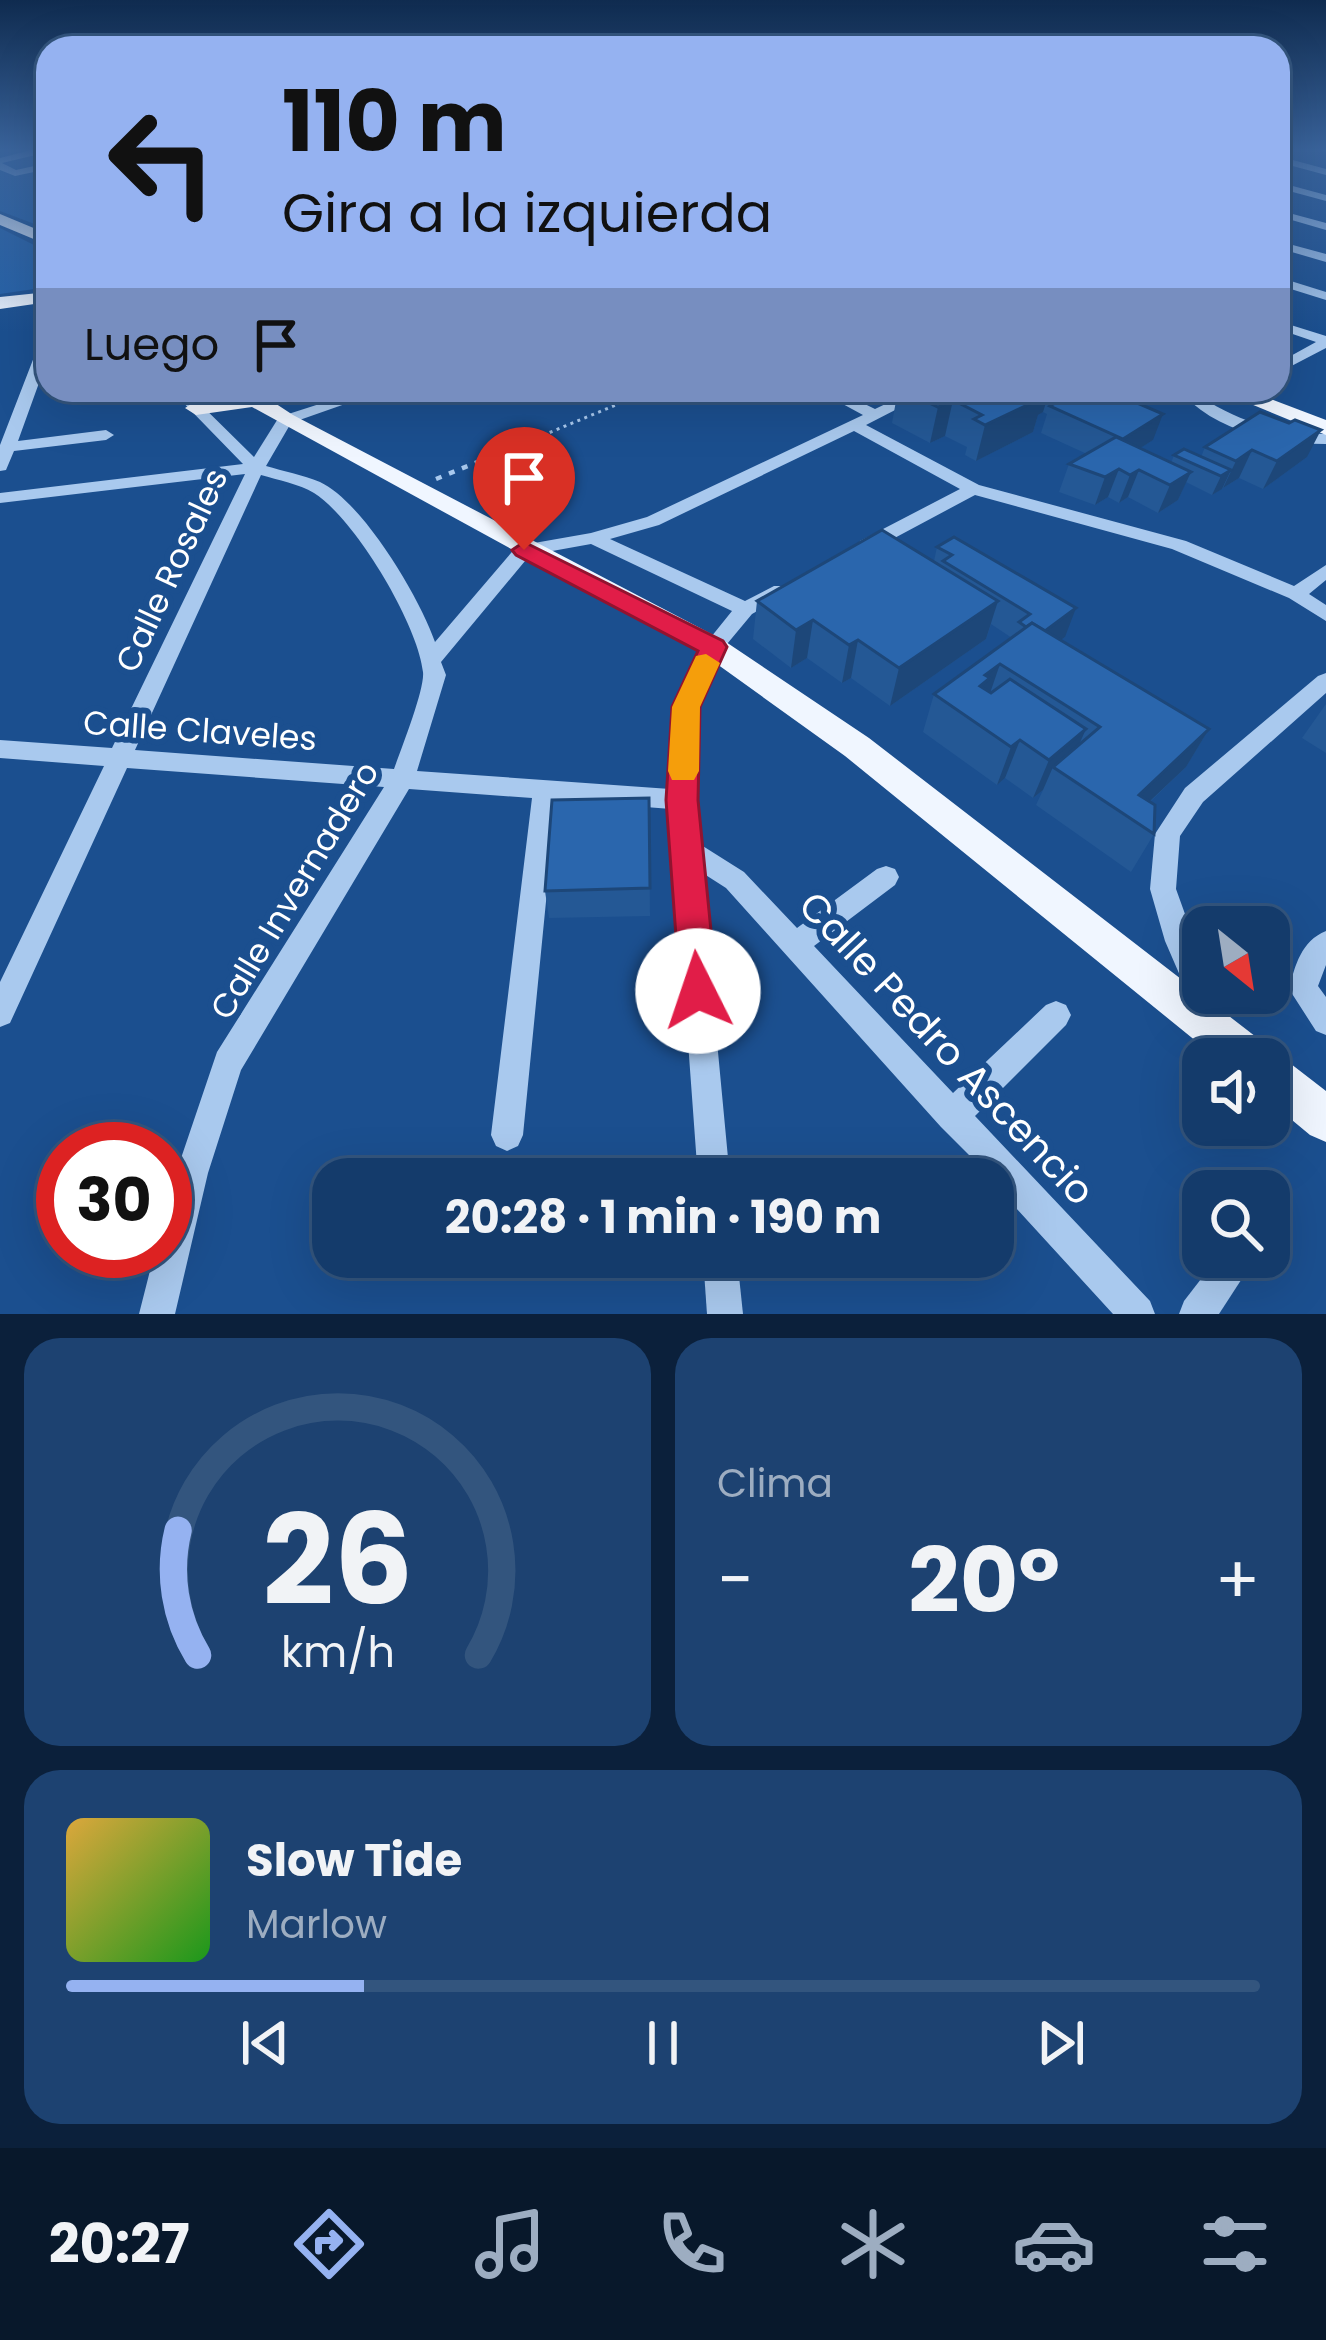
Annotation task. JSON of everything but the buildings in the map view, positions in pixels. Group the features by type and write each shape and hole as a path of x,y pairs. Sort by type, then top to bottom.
{"main road":[{"path":"0,219 36,235"},
{"path":"0,303 36,298"},
{"path":"196,408 220,402"},
{"path":"259,402 524,550 713,647 856,747 1226,1038"},
{"path":"1259,402 1326,428"},
{"path":"1290,1090 1326,1119"}],"street":[{"path":"1290,216 1326,227"},
{"path":"1290,248 1326,258"},
{"path":"1290,285 1326,296"},
{"path":"1290,329 1326,342"},
{"path":"1290,363 1326,342"},
{"path":"0,466 36,371"},
{"path":"190,402 256,468"},
{"path":"285,420 341,402"},
{"path":"848,402 877,416"},
{"path":"430,661 524,550 653,521 904,402"},
{"path":"1201,402 1256,432 1298,440 1326,439"},
{"name":"Calle Rosales","path":"0,1013 256,468 285,420"},
{"path":"856,426 974,489 1180,545 1296,595 1326,614"},
{"path":"8,447 106,435"},
{"path":"0,498 256,468 316,487 375,546 420,629 430,661"},
{"path":"849,554 974,489"},
{"path":"593,538 746,609"},
{"path":"1296,595 1326,571"},
{"path":"712,1158 682,800 686,707 713,647 746,609 808,576"},
{"name":"Calle Invernadero","path":"157,1314 192,1172 229,1063 404,776 435,675 430,661"},
{"path":"1219,1032 1179,941 1163,889 1168,834 1194,796 1326,681"},
{"name":"Calle Claveles","path":"0,748 682,800"},
{"path":"507,1135 545,790"},
{"name":"Calle Pedro Ascencio","path":"687,849 735,880 952,1117 979,1158"},
{"path":"795,945 886,877"},
{"path":"1326,944 1309,964 1303,989 1326,1021"},
{"path":"952,1117 1056,1016"},
{"name":"Calle Pedro Ascencio","path":"1014,1205 1137,1314"},
{"path":"722,1278 725,1314"},
{"path":"1197,1314 1224,1278"}],"path":[{"path":"416,488 623,402"}],"shaded area":[{"path":"36,209 36,224 0,211"},
{"path":"0,228 36,246 36,289 0,294"}],"slow traffic":[{"path":"683,771 686,707 706,663"}],"route":[{"path":"524,550 713,647 686,707 682,800 698,991"}]}
